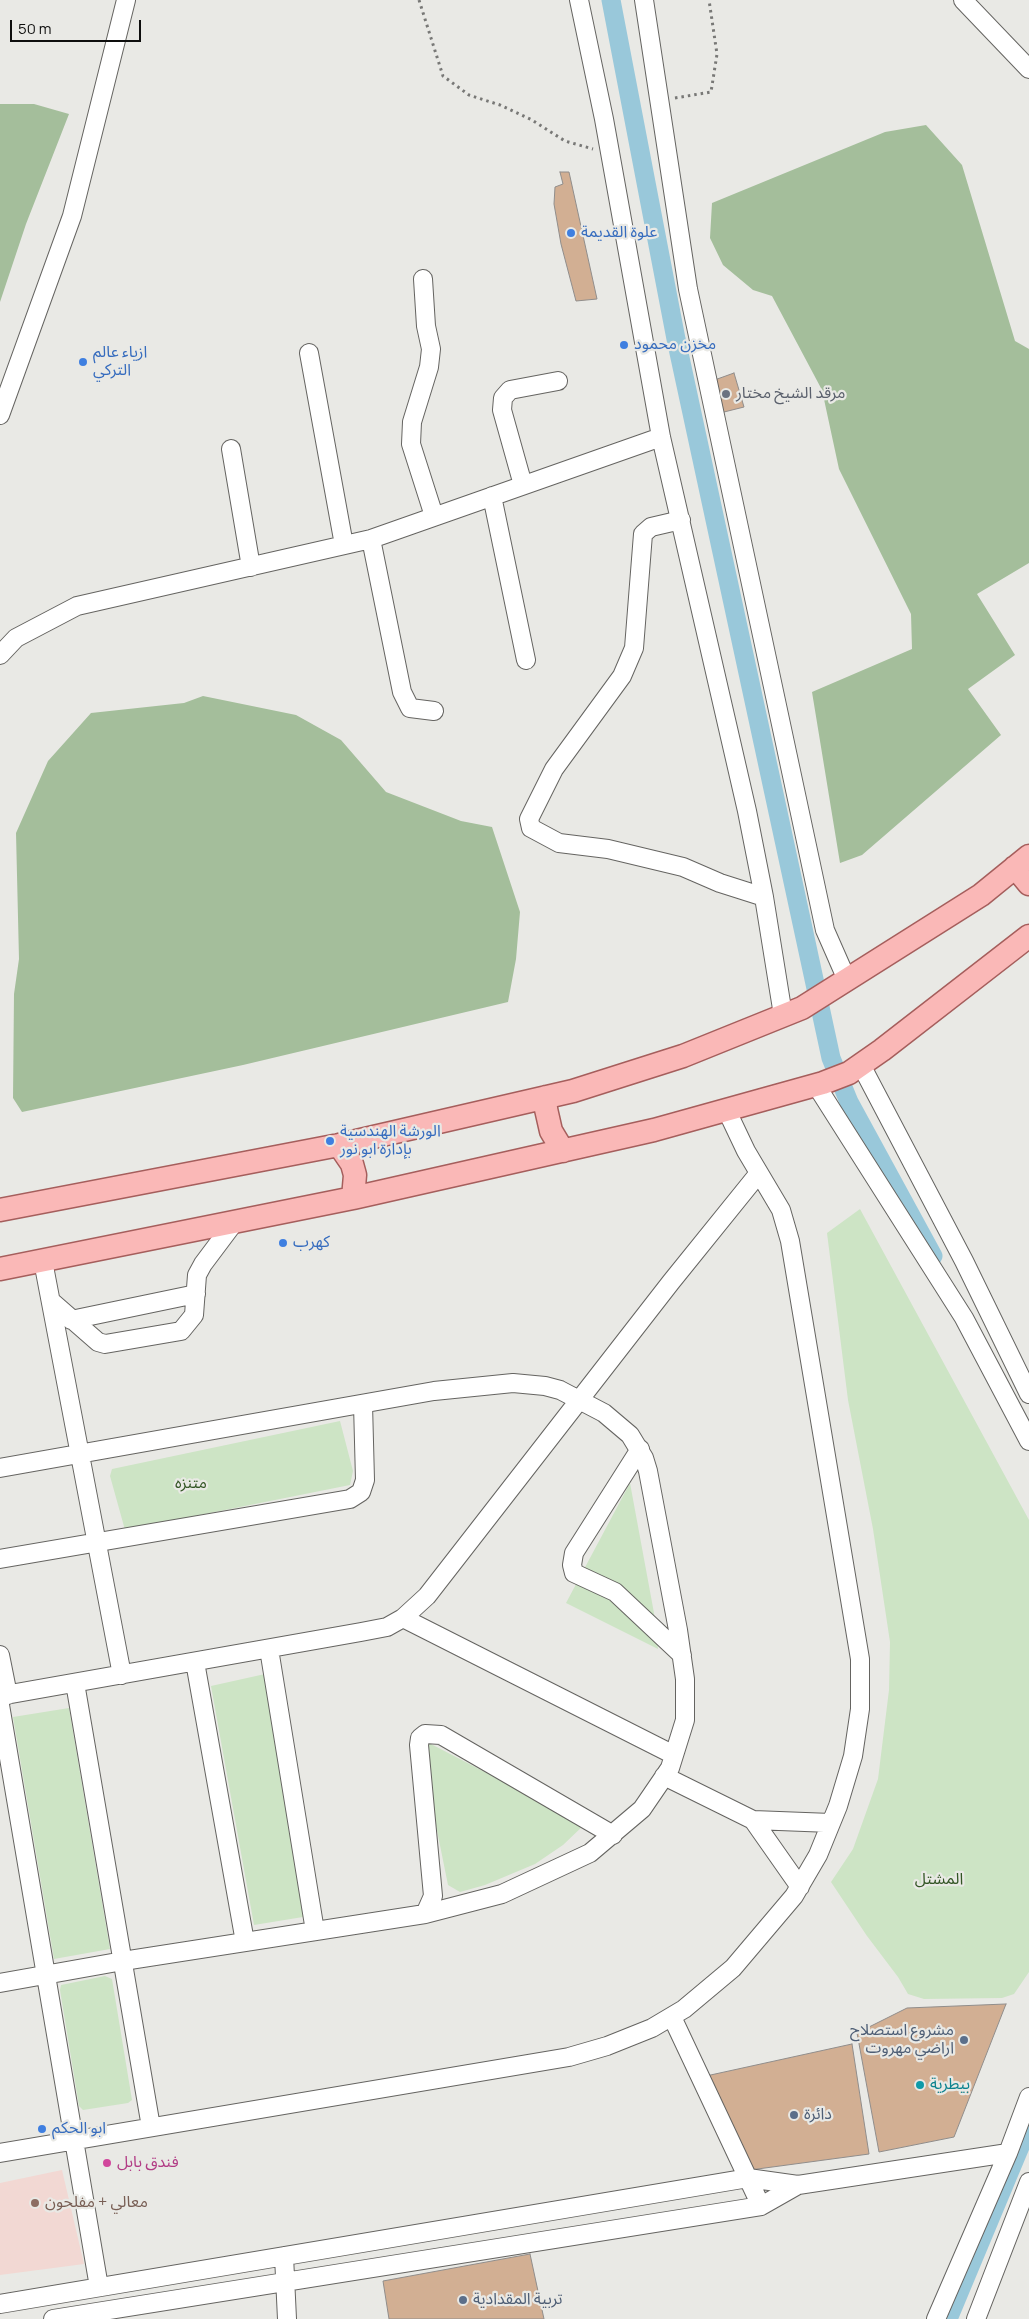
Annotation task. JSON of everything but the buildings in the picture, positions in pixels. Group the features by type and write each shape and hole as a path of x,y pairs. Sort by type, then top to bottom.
{"main road":[{"path":"0,1210 339,1145 573,1091 683,1056 793,1012 838,986 1024,869"},
{"path":"0,1269 233,1224 563,1151 727,1111 820,1084 855,1069 1029,936"},
{"path":"546,1097 546,1109 551,1131 563,1151"},
{"path":"339,1145 352,1164 356,1175 353,1198"}],"street":[{"path":"0,415 72,216 126,0"},
{"path":"579,0 611,154 662,436 764,897 793,1012"},
{"path":"644,0 688,289 838,986"},
{"path":"963,0 1029,68"},
{"path":"423,279 426,326 431,349 429,367 412,422 411,444 434,516"},
{"path":"309,353 344,545"},
{"path":"522,485 502,410 503,398 510,390 558,381"},
{"path":"0,655 16,638 77,606 371,538 662,436"},
{"path":"231,449 251,567"},
{"path":"492,496 526,660"},
{"path":"681,520 650,527 643,534 634,648 622,676 554,769 529,819 530,828 559,842 608,849 683,867 720,883 764,897"},
{"path":"371,538 402,692 410,708 434,711"},
{"path":"855,1069 964,1261 1029,1394"},
{"path":"820,1084 964,1318 1029,1441"},
{"path":"0,2153 569,2057 607,2046 652,2028 672,2017 733,1968 762,1936 800,1887 818,1855 831,1823 852,1756 860,1709 860,1659 790,1241 781,1210 759,1173 727,1111"},
{"path":"2,1699 75,1683 387,1627 403,1618 427,1596 759,1173"},
{"path":"51,1301 98,1342 105,1344 181,1331 194,1315 197,1275 202,1264 233,1224"},
{"path":"42,1261 122,1675"},
{"path":"71,1320 196,1294"},
{"path":"0,1468 434,1391 513,1383 545,1386 580,1399 604,1413 630,1435 640,1449 648,1471 685,1679 685,1720 674,1755 664,1776 642,1809 590,1853 502,1894 425,1914 0,1982"},
{"path":"0,1559 350,1499 361,1492 366,1480 363,1404"},
{"path":"640,1449 574,1553 572,1565 574,1573 615,1592 682,1654"},
{"path":"403,1618 674,1755"},
{"path":"269,1649 315,1931"},
{"path":"0,1655 2,1699 46,1975 99,2287"},
{"path":"195,1662 245,1942"},
{"path":"75,1683 151,2127"},
{"path":"425,1914 433,1896 419,1745 420,1738 425,1734 441,1735 613,1835"},
{"path":"664,1776 753,1820 831,1823"},
{"path":"753,1820 800,1887"},
{"path":"672,2017 761,2206"},
{"path":"936,2319 1008,2153 1029,2097"},
{"path":"0,2304 748,2178 798,2185 1008,2153"},
{"path":"976,2319 1029,2182"},
{"path":"53,2319 761,2206 798,2185"},
{"path":"284,2256 287,2319"}],"path":[{"path":"419,0 443,76 469,95 500,105 524,116 565,141 611,154"},
{"path":"659,100 711,92 717,54 709,0"}],"shaded area":[{"name":"معالي + مفلحون","path":"62,2170 84,2264 0,2275 0,2183"}],"green space":[{"path":"0,104 34,104 69,114 26,224 0,302"},
{"path":"926,125 962,165 1015,341 1029,349 1029,563 977,594 1015,655 968,689 1001,735 862,855 840,863 812,692 912,649 911,614 839,469 822,390 772,296 753,290 723,265 710,238 712,203 885,132"},
{"path":"203,696 296,715 341,740 386,792 461,821 492,827 520,912 516,959 508,1002 243,1065 22,1112 13,1098 14,994 19,959 16,833 48,761 91,713 184,703"},
{"name":"المشتل","path":"860,1209 1029,1520 1029,1972 1014,1994 1002,1998 924,1999 908,1994 831,1882 853,1849 878,1779 889,1690 890,1642 873,1529 848,1400 827,1233"},
{"name":"متنزه","path":"340,1421 353,1471 350,1485 125,1530 110,1476 112,1469"},
{"path":"630,1483 654,1613 658,1649 566,1603"},
{"path":"265,1674 309,1916 254,1925 211,1686"},
{"path":"69,1708 110,1949 54,1959 13,1717"},
{"path":"429,1743 585,1824 563,1845 535,1864 485,1885 460,1892 448,1885 423,1761 424,1750"},
{"path":"105,1976 112,1979 132,2100 128,2103 83,2110 79,2106 60,1990 61,1985"}],"waterway":[{"path":"611,0 676,339 831,1058 849,1102 933,1256"},
{"path":"948,2319 1029,2125"}],"place":[{"name":"علوة القديمة","path":"571,233"},
{"name":"مخزن محمود","path":"624,345"},
{"name":"ازياء عالم التركي","path":"83,362"},
{"name":"مرقد الشيخ مختار","path":"726,394"},
{"name":"الورشة الهندسية بإدارة ابو نور","path":"330,1141"},
{"name":"كهرب","path":"283,1243"},
{"name":"مشروع استصلاح اراضي مهروت","path":"964,2040"},
{"name":"بيطرية","path":"920,2085"},
{"name":"دائرة","path":"794,2115"},
{"name":"ابو الحكم","path":"42,2129"},
{"name":"فندق بابل","path":"107,2163"},
{"name":"معالي + مفلحون","path":"35,2203"},
{"name":"تربية المقدادية","path":"463,2300"}]}
